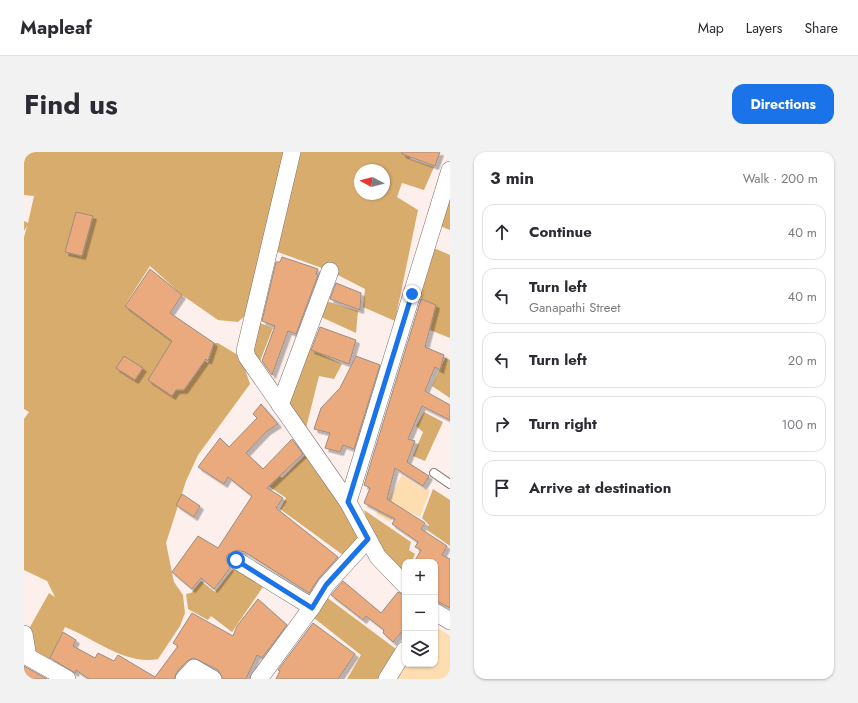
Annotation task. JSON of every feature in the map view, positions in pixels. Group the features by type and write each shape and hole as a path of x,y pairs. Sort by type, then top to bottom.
{"street":[{"path":"292,152 245,351 247,357 348,502 378,557 402,582"},
{"path":"348,502 450,170"},
{"path":"280,405 330,271"},
{"path":"259,679 312,608 326,585 368,539"},
{"path":"236,560 312,608"},
{"path":"438,614 450,620"},
{"path":"24,634 28,656 67,679"},
{"path":"388,679 402,655"},
{"path":"189,673 213,679"}],"lane":[{"path":"434,474 450,484"}],"shaded area":[{"path":"24,152 286,152 247,314 238,322 218,320 182,295 150,266 125,305 158,330 208,363 214,343 218,343 241,357 250,384 198,455 186,481 166,543 174,582 183,595 185,613 180,626 158,659 146,660 122,655 65,627 46,667 30,657 26,634 49,593 55,597 47,581 24,570 24,419 29,412 24,409 24,237 27,226 24,231 24,221 28,223 34,196 24,195"},
{"path":"296,152 413,152 410,159 434,167 424,190 402,183 397,197 418,210 395,321 363,307 365,289 330,271 275,251"},
{"path":"445,200 450,201 450,230 433,223"},
{"path":"427,245 450,255 450,338 430,330 434,305 412,294"},
{"path":"323,300 358,311 356,333 319,316"},
{"path":"257,322 273,328 258,366 250,342"},
{"path":"306,347 342,364 334,379 319,376 305,432 285,404"},
{"path":"445,358 450,360 450,398 432,386"},
{"path":"424,412 443,422 425,461 413,456 423,432 416,426"},
{"path":"305,455 361,536 343,555 280,509 286,498 264,483 276,473 282,478"},
{"path":"402,475 422,488 430,490 420,517 399,507 390,522 376,514 383,497 388,500"},
{"path":"433,489 450,500 450,546 427,530 429,525 422,518"},
{"path":"364,510 411,542 409,550 415,554 413,559 402,559 402,576 371,535"},
{"path":"236,565 265,584 232,632 211,616 208,620 188,609 186,594 191,593 201,581 215,592"},
{"path":"325,596 396,649 379,679 347,679 361,655 314,618"},
{"path":"438,628 450,636 450,679 395,679 403,667 438,667"}],"building":[{"path":"402,152 440,152 435,166 402,154"},
{"path":"76,212 93,216 82,256 65,252"},
{"path":"282,257 318,269 316,274 318,275 296,334 288,331 272,375 262,361 275,326 262,321 276,262 280,262"},
{"path":"150,269 182,295 170,313 214,343 208,361 206,359 184,390 176,390 172,396 148,380 172,341 125,306"},
{"path":"336,283 361,293 360,310 330,299"},
{"path":"421,299 436,305 425,347 444,355 440,370 435,367 425,391 450,405 450,420 422,406 408,439 415,441 407,462 429,476 423,486 395,468 387,499 425,523 421,529 447,546 442,555 450,559 450,608 438,602 438,559 416,559 421,550 415,547 418,542 392,524 395,519 364,503 370,488 364,485"},
{"path":"320,327 356,340 349,364 311,350"},
{"path":"124,356 143,368 135,380 116,368"},
{"path":"356,356 380,365 354,449 343,445 340,452 325,448 330,433 314,429 321,408 340,388"},
{"path":"261,404 278,424 267,431 246,453 263,469 292,439 303,454 267,488 283,498 276,508 338,557 319,578 309,593 245,552 236,550 227,555 226,560 230,568 214,589 201,578 192,589 172,572 198,536 218,548 252,496 228,477 224,484 198,467 220,438 229,447 257,418 253,414"},
{"path":"182,494 200,506 194,517 176,505"},
{"path":"343,581 381,613 398,592 402,594 402,632 393,642 383,633 384,630 366,616 363,620 331,595"},
{"path":"258,599 287,625 262,658 257,655 246,679 223,679 218,670 194,658 187,661 177,672 174,679 89,679 76,670 75,673 50,658 63,632 76,640 73,646 95,658 98,653 114,661 118,655 155,677 178,646 173,643 192,613 233,636 237,626"},
{"path":"313,623 355,654 338,679 276,679 280,671 278,670"},
{"path":"24,666 47,679 24,679"}],"route":[{"path":"236,560 312,608 326,585 368,539 348,502 412,294"}]}
